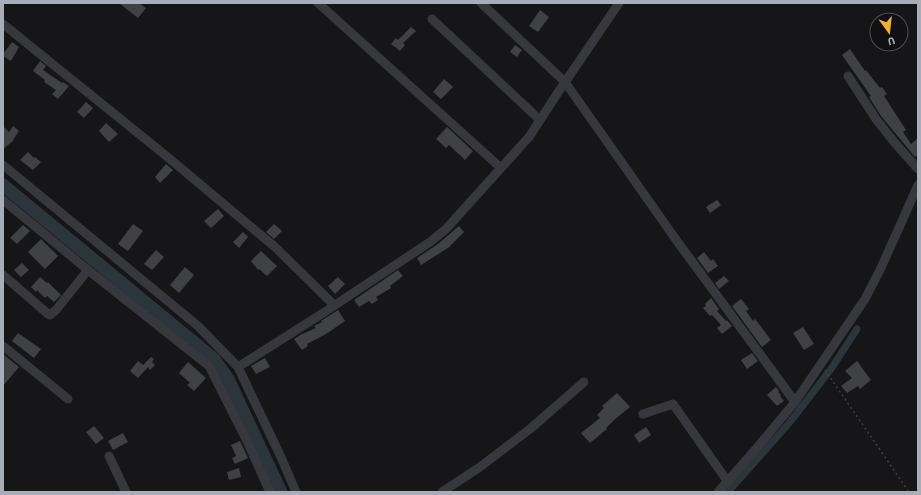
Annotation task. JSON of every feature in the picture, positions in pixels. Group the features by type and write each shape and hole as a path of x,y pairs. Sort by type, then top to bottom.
{"street":[{"path":"318,3 501,168"},
{"path":"481,3 565,82 677,241 795,402"},
{"path":"238,367 438,237 529,137 619,3"},
{"path":"432,19 540,120"},
{"path":"3,24 170,159 275,247 334,305"},
{"path":"848,76 894,142 918,169"},
{"path":"5,171 198,326 238,367 277,448 296,492"},
{"path":"718,492 795,402 865,299 881,268 918,185"},
{"path":"3,200 209,366 246,439 270,492"},
{"path":"3,275 48,314 50,314 56,310 88,270"},
{"path":"3,346 68,399"},
{"path":"442,492 480,467 530,429 584,382"},
{"path":"643,414 673,404 728,482"},
{"path":"109,456 126,492"}],"path":[{"path":"824,368 909,492"}],"building":[{"path":"119,3 139,3 146,8 138,18"},
{"path":"540,10 549,17 538,32 529,26"},
{"path":"411,27 416,31 403,43 405,45 400,51 391,44 396,38 398,40"},
{"path":"12,42 19,47 11,61 3,56 3,54"},
{"path":"515,45 522,50 517,57 510,52"},
{"path":"850,49 865,71 866,70 880,88 882,87 887,94 884,96 906,130 903,132 911,144 918,138 918,155 915,157 881,116 869,97 871,96 842,55"},
{"path":"40,61 46,66 43,70 69,86 58,99 52,94 56,90 44,82 45,80 33,71"},
{"path":"444,79 453,87 441,99 433,92"},
{"path":"86,102 93,108 84,118 77,112"},
{"path":"106,123 118,134 109,142 99,131"},
{"path":"3,126 9,132 13,126 19,131 13,141 3,149"},
{"path":"447,127 473,151 465,160 449,145 446,148 436,139"},
{"path":"28,152 41,162 33,170 20,160"},
{"path":"166,164 173,170 160,183 155,177"},
{"path":"717,200 721,205 710,213 706,207"},
{"path":"218,209 224,216 211,228 204,221"},
{"path":"133,224 143,231 128,251 118,244"},
{"path":"274,224 282,231 274,239 266,232"},
{"path":"23,225 30,231 17,244 10,238"},
{"path":"459,226 464,232 451,246 421,265 417,258 438,244"},
{"path":"243,232 248,237 239,248 233,242"},
{"path":"41,239 58,256 45,269 28,252"},
{"path":"156,250 164,257 152,270 144,264"},
{"path":"261,251 277,266 267,276 259,269 258,270 251,261"},
{"path":"704,252 711,261 713,259 718,266 708,273 697,258"},
{"path":"22,263 29,270 21,277 14,270"},
{"path":"185,267 194,275 179,293 170,285"},
{"path":"398,270 403,276 390,286 391,288 376,297 378,300 372,304 369,301 359,307 354,300"},
{"path":"724,276 729,281 719,289 715,283"},
{"path":"40,277 47,283 48,282 61,295 54,302 47,296 45,298 37,290 36,292 31,287"},
{"path":"338,277 345,284 335,294 328,286"},
{"path":"711,298 719,309 717,311 732,326 722,334 717,328 721,325 703,308"},
{"path":"741,299 749,309 746,311 753,321 755,319 771,340 762,347 732,306"},
{"path":"338,310 345,321 326,334 307,344 308,346 302,350 294,339 316,328 314,326"},
{"path":"803,327 814,344 804,350 793,333"},
{"path":"18,333 41,349 34,358 12,341"},
{"path":"752,353 758,361 747,369 741,360"},
{"path":"3,354 19,367 3,386"},
{"path":"151,357 154,359 152,362 155,365 150,370 148,367 138,378 130,371 138,361 143,365"},
{"path":"265,358 270,367 256,374 251,366"},
{"path":"857,361 871,380 860,389 858,386 847,393 841,386 852,378 845,371"},
{"path":"188,362 206,378 194,391 187,385 190,383 179,373"},
{"path":"776,387 784,401 777,406 767,395"},
{"path":"617,393 630,407 590,443 581,433 600,418 597,415 604,408 602,406"},
{"path":"94,426 104,438 96,444 86,432"},
{"path":"646,427 651,435 639,443 634,435"},
{"path":"123,433 128,442 113,450 108,441"},
{"path":"240,441 248,458 235,464 232,458 236,456 231,445"},
{"path":"239,468 241,477 229,480 227,472"}],"waterway":[{"path":"3,185 214,359 228,379 281,492"},
{"path":"728,492 790,422 831,369 857,329"}]}
